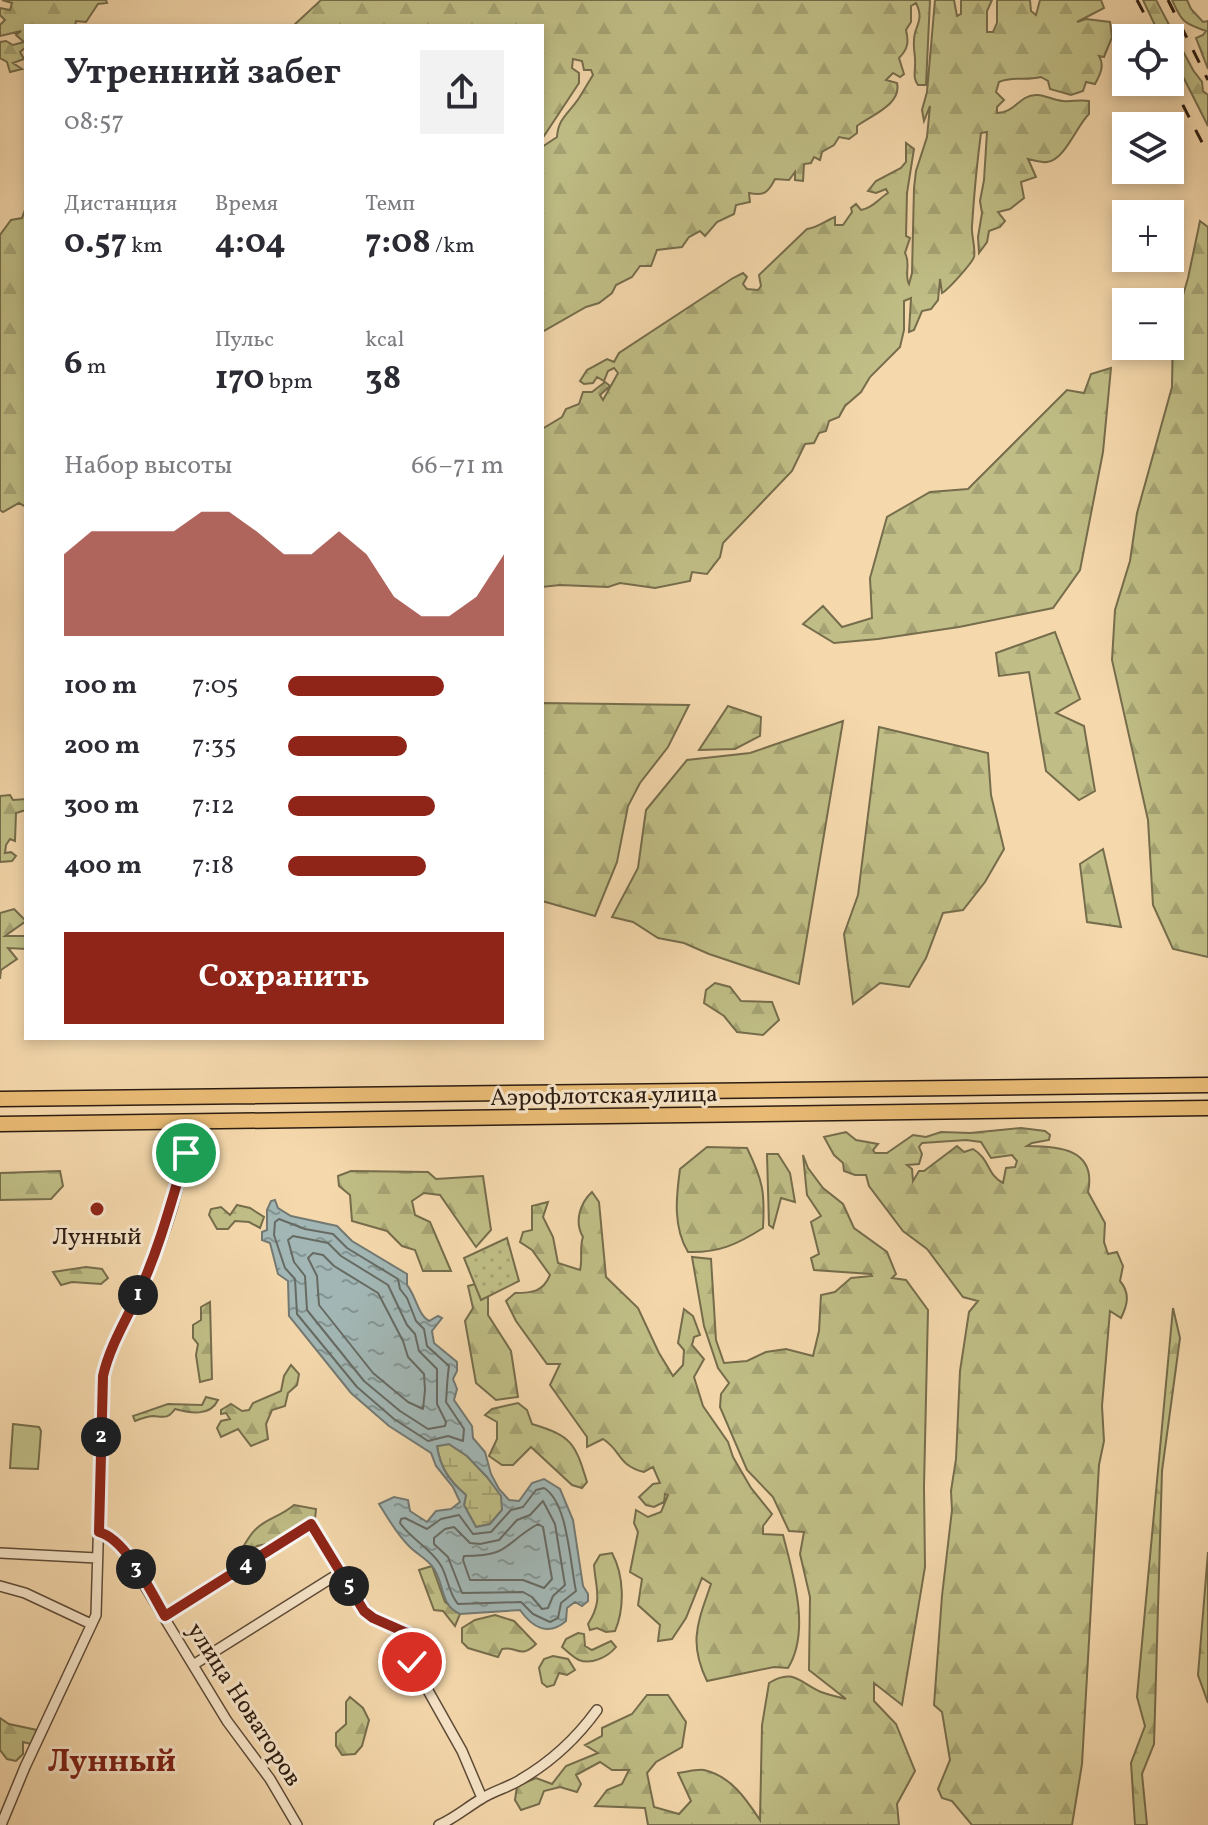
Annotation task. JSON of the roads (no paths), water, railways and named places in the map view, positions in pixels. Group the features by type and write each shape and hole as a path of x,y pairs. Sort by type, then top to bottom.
{"main road":[{"name":"Аэрофлотская улица","path":"0,1099 1208,1085"},
{"name":"Аэрофлотская улица","path":"0,1124 1208,1108"}],"street":[{"path":"1,1825 97,1607 103,1376 108,1355 140,1291 161,1239 186,1153 190,1120"},
{"path":"165,1616 311,1524 369,1615 407,1633 410,1658 462,1751 482,1798"},
{"name":"улица Новаторов","path":"99,1532 115,1539 123,1550 227,1721 270,1779 297,1825"},
{"path":"0,1553 97,1558"},
{"path":"193,1665 341,1572"},
{"path":"0,1586 25,1593 91,1624"},
{"path":"439,1825 458,1816 482,1798 518,1781 565,1748 597,1710"}],"water":[{"path":"275,1200 278,1208 291,1216 337,1226 352,1241 407,1274 407,1285 422,1314 429,1321 438,1316 442,1318 432,1331 434,1343 457,1362 453,1379 457,1389 454,1400 472,1426 473,1438 485,1452 499,1489 509,1500 519,1501 532,1483 544,1479 560,1489 573,1520 588,1601 582,1606 575,1602 567,1608 566,1621 559,1626 541,1628 520,1610 460,1614 453,1610 445,1599 432,1566 408,1545 392,1525 379,1504 394,1497 408,1500 410,1511 427,1522 436,1511 451,1509 460,1502 431,1453 389,1426 351,1393 289,1316 288,1281 278,1274 270,1243 262,1240 262,1232 267,1230 267,1210 271,1201","holes":["449,1444 467,1456 501,1496 502,1510 490,1524 476,1527 464,1505 466,1495 446,1473 437,1446"]}],"railway":[{"path":"1137,0 1150,24"},
{"path":"1168,0 1208,80"},
{"path":"1178,96 1208,154"}],"place":[{"name":"Лунный","path":"97,1209"}],"district":[{"name":"Лунный","path":"112,1760"}]}
